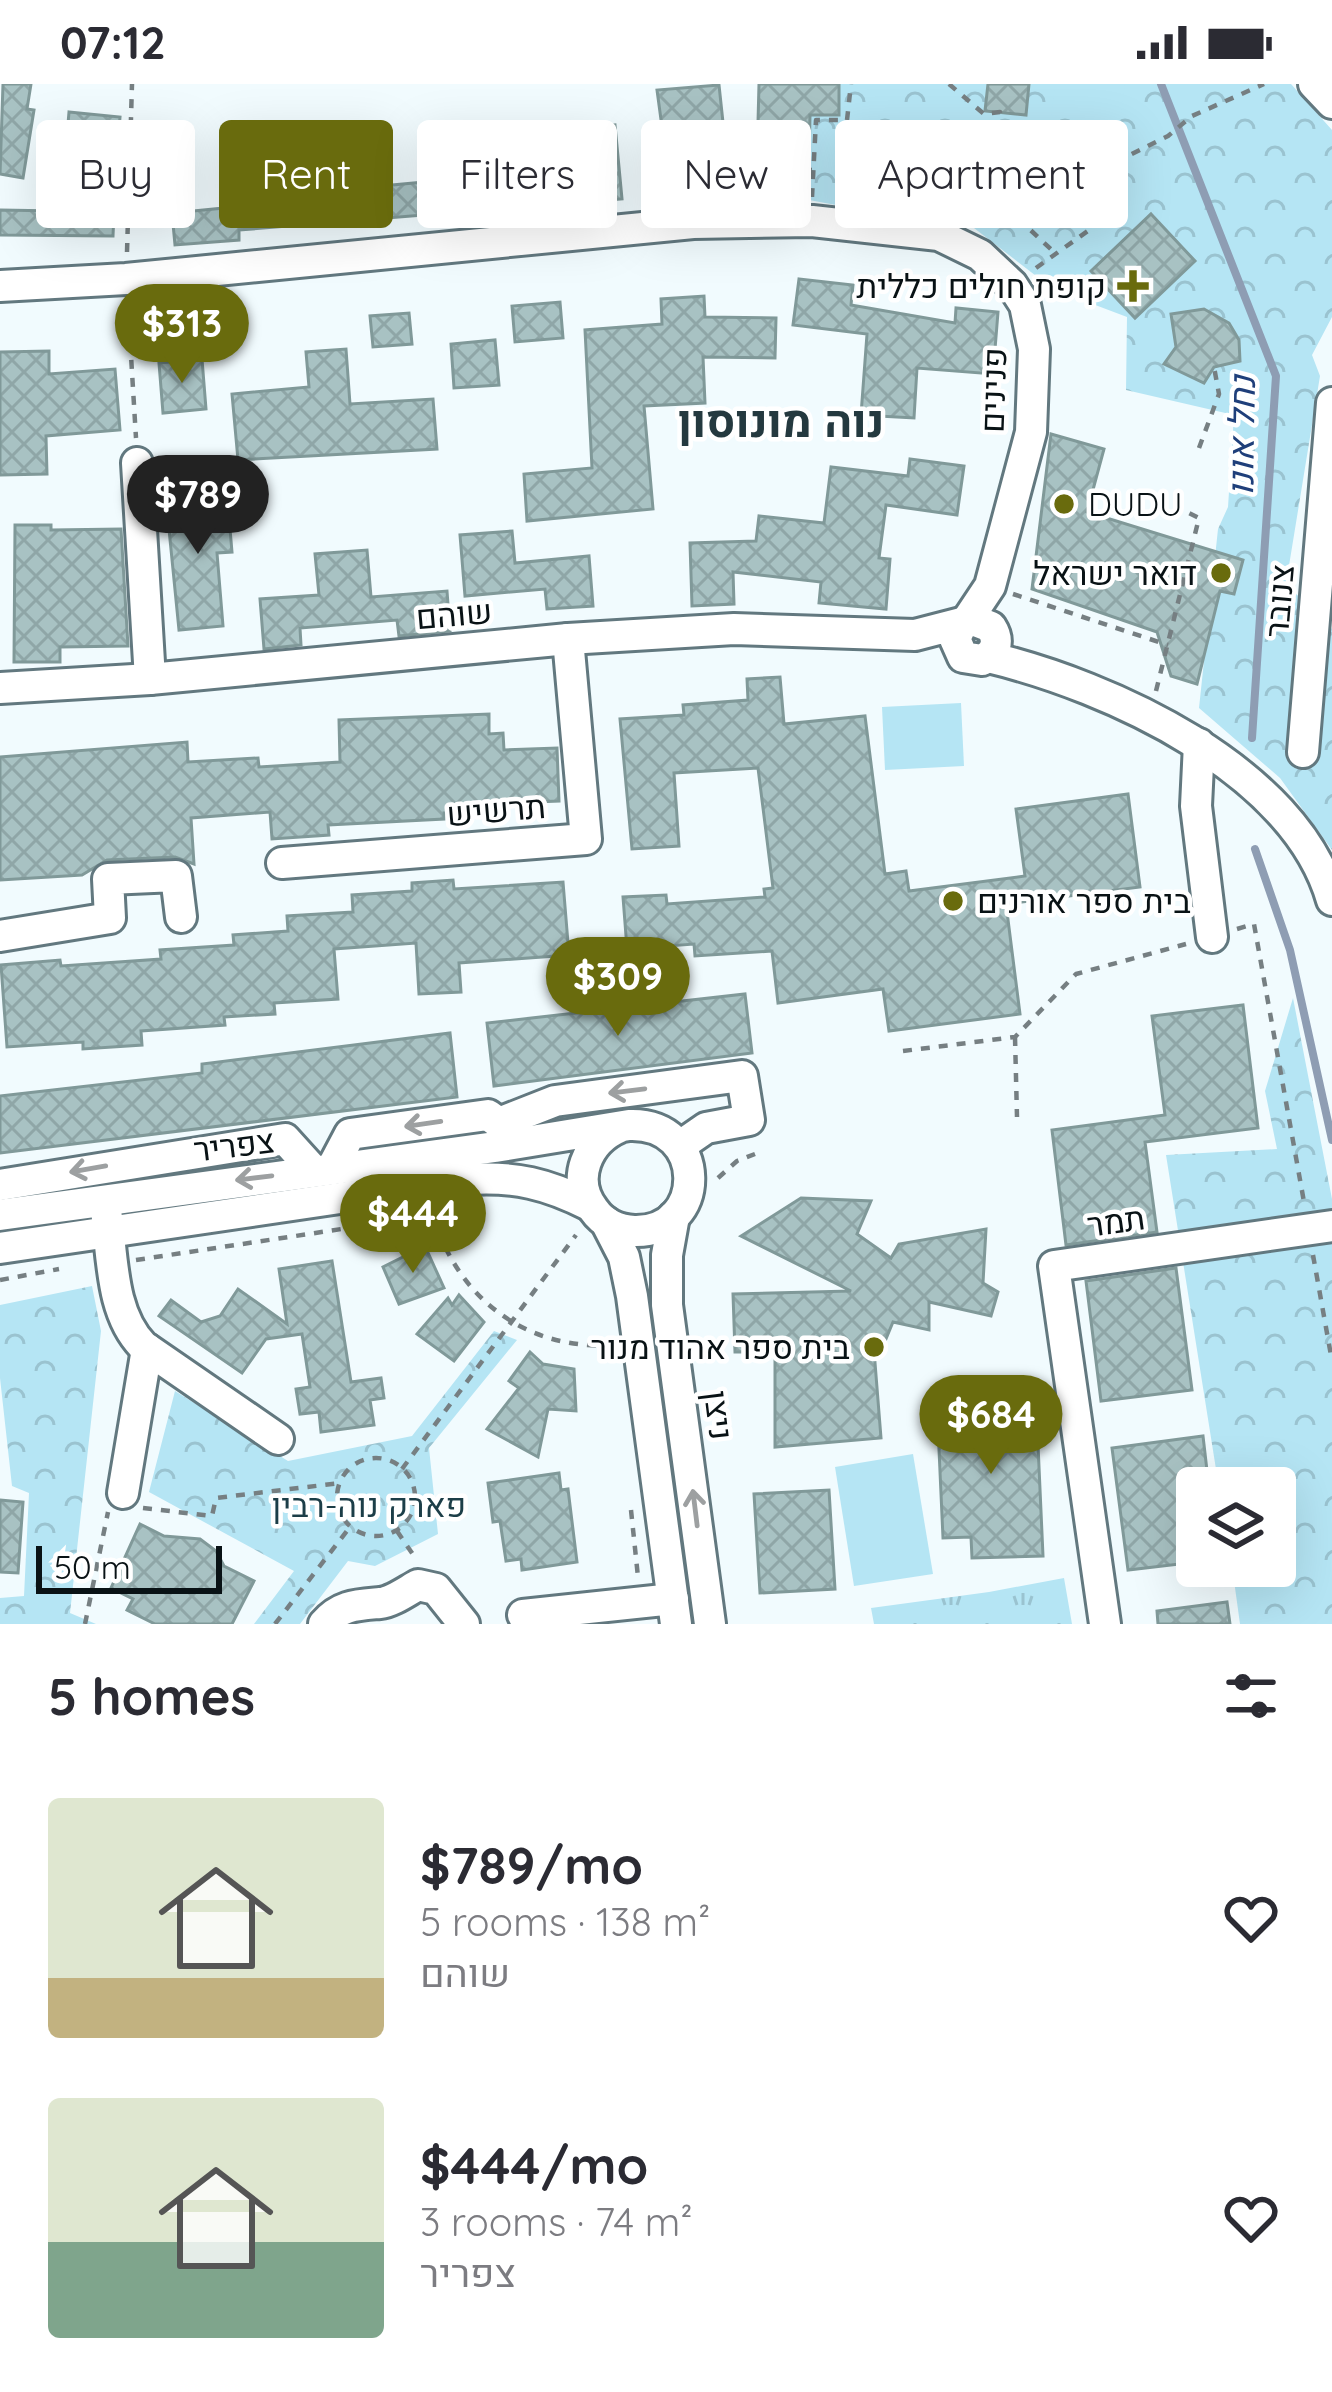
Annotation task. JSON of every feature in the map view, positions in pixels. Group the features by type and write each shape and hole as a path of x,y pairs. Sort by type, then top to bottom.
{"street":[{"path":"1314,84 1332,103"},
{"path":"0,286 126,280 693,223 812,220 939,235 980,255 1012,285"},
{"name":"פנינים","path":"977,636 1031,432 1034,349 1025,305 1012,285"},
{"name":"צנובר","path":"1303,752 1332,403"},
{"path":"137,463 150,679"},
{"name":"שוהם","path":"0,688 734,629 977,636 1030,667 1150,716 1199,744 1292,820 1324,872 1332,900"},
{"name":"תרשיש","path":"282,863 586,839 568,639"},
{"path":"1199,744 1196,806 1212,937"},
{"path":"0,936 110,918 108,879 176,876 181,917"},
{"path":"499,1123 555,1101 742,1076 748,1120 721,1123 689,1139 648,1125 620,1126 594,1144 584,1163 583,1187 593,1220 623,1257 620,1347 663,1609 523,1615"},
{"path":"593,1220 640,1231 660,1226 674,1216 687,1196 689,1139 681,1084"},
{"path":"555,1101 560,1137"},
{"path":"0,1185 285,1138 323,1170 350,1135 488,1115 525,1143"},
{"name":"צפריר","path":"0,1215 620,1126"},
{"name":"צפריר","path":"0,1248 469,1179 520,1178 544,1184 593,1220"},
{"path":"104,1199 121,1314 128,1331 278,1439"},
{"name":"ניצן","path":"674,1216 667,1255 667,1305 710,1624"},
{"name":"תמר","path":"1105,1624 1054,1266 1320,1228"},
{"path":"121,1501 147,1349"},
{"path":"324,1624 335,1611 368,1602 383,1604 418,1585 436,1589 464,1624"}],"path":[{"path":"132,84 126,280 137,463"},
{"path":"812,220 816,120 848,120 851,84"},
{"path":"949,84 984,114 1000,112 999,120"},
{"path":"1128,156 1168,136 1192,116 1264,84"},
{"path":"1028,228 1056,254"},
{"path":"1012,285 1092,228"},
{"path":"1199,448 1219,394 1214,367"},
{"path":"1150,716 1199,518 1180,509"},
{"path":"989,590 1168,645"},
{"path":"904,1051 1015,1037 1076,974 1254,924 1320,1228 1332,1361"},
{"path":"1015,1037 1017,1118"},
{"path":"709,1190 737,1161 755,1154"},
{"path":"425,1185 443,1246 469,1287 511,1323 568,1343 620,1347"},
{"path":"0,1280 488,1207"},
{"path":"402,1468 580,1229 593,1220"},
{"path":"364,1460 391,1461 410,1478 415,1501 406,1523 397,1531 374,1536 350,1526 338,1503 340,1484 364,1460"},
{"path":"85,1624 121,1501 212,1516 216,1498 340,1484"},
{"path":"628,1489 663,1609"},
{"path":"275,1624 350,1526"}],"green space":[{"path":"839,84 1291,84 1332,130 1332,317 1312,355 1320,376 1286,584 1332,629 1332,850 1280,778 1199,708 1218,529 1228,507 1234,415 1126,390 1127,317 1053,289 974,228 1128,228 1128,120 835,120 835,205 811,200 811,120 804,120 810,115 838,115"},
{"path":"1055,84 1125,84 1120,120 1051,116"},
{"path":"961,703 964,766 885,770 882,707"},
{"path":"1293,998 1332,1199 1332,1624 1240,1624 1235,1587 1296,1587 1296,1467 1216,1467 1166,1155 1277,1149 1265,1091"},
{"path":"92,1286 101,1331 70,1613 96,1624 0,1624 0,1598 24,1596 29,1493 12,1486 0,1378 0,1305"},
{"name":"פארק נוה-רבין","path":"494,1331 517,1340 429,1448 438,1534 375,1566 348,1561 300,1624 254,1624 294,1571 149,1492 175,1391 288,1461 412,1436"},
{"path":"913,1454 933,1574 854,1586 835,1467"},
{"path":"1064,1578 1072,1624 874,1624 871,1608"}],"building":[{"path":"3,84 31,84 27,109 34,110 23,178 0,174"},
{"path":"759,84 839,84 839,115 758,120"},
{"path":"988,84 1029,84 1026,115 985,111"},
{"path":"719,85 723,120 661,120 657,90"},
{"path":"69,112 120,117 120,120 68,120"},
{"path":"617,146 622,199 617,199"},
{"path":"417,183 417,216 393,218 393,185"},
{"path":"219,208 219,228 264,228 239,230 239,240 175,245 173,228 195,228 195,211"},
{"path":"0,210 36,211 36,228 113,228 113,236 0,235"},
{"path":"1151,214 1195,261 1135,318 1091,271"},
{"path":"799,279 853,285 851,305 955,323 956,308 998,312 993,374 917,368 914,418 861,415 867,334 793,325"},
{"path":"704,296 705,317 776,318 775,358 703,357 705,403 644,406 653,509 527,521 524,474 592,468 585,330 662,324 661,299"},
{"path":"560,302 563,338 515,342 512,306"},
{"path":"1204,309 1229,323 1239,340 1240,361 1214,367 1204,383 1164,364 1176,347 1171,314"},
{"path":"409,313 412,344 373,347 370,316"},
{"path":"495,340 499,385 454,388 451,344"},
{"path":"346,349 350,404 433,399 437,449 238,460 232,394 309,387 306,352"},
{"path":"49,351 49,374 115,369 120,430 46,436 47,474 0,475 0,352"},
{"path":"202,359 206,409 163,413 159,363"},
{"path":"1051,434 1104,449 1087,512 1243,560 1234,594 1220,591 1197,684 1171,676 1157,632 1032,589"},
{"path":"910,459 964,466 957,515 886,505 879,558 890,559 886,609 819,603 821,582 733,572 734,604 692,606 690,543 756,541 759,516 824,523 831,467 908,476"},
{"path":"227,494 232,552 217,553 223,626 179,630 166,499"},
{"path":"15,525 51,525 51,530 121,529 128,646 60,647 60,662 14,662"},
{"path":"512,531 515,563 589,556 593,606 547,609 545,589 465,596 460,535"},
{"path":"367,550 371,597 447,591 450,631 399,636 397,620 300,628 301,645 264,649 260,599 319,595 315,554"},
{"path":"780,677 784,724 865,716 885,874 906,871 909,891 1025,876 1016,809 1128,794 1140,887 1006,904 1020,1014 889,1031 883,989 778,1003 772,951 695,956 694,944 627,949 623,897 666,895 667,904 765,897 764,889 773,888 758,768 674,773 679,846 632,849 620,719 684,715 683,705 748,700 747,679"},
{"path":"489,714 489,734 503,733 504,750 557,748 559,801 506,803 507,810 444,813 444,819 328,825 329,835 272,839 270,812 191,818 194,864 175,857 107,860 82,875 0,880 0,757 187,742 188,762 258,758 259,767 340,762 339,720"},
{"path":"453,880 454,889 563,882 569,955 459,963 461,992 419,994 416,943 334,949 338,999 274,1003 275,1014 224,1017 225,1025 141,1031 142,1045 83,1049 83,1042 7,1047 1,965 161,959 160,950 234,945 233,935 288,931 287,916 353,912 352,895 412,891 412,883"},
{"path":"745,994 752,1053 494,1086 487,1023"},
{"path":"1243,1005 1258,1128 1145,1142 1157,1232 1066,1245 1052,1130 1165,1115 1152,1016"},
{"path":"450,1033 457,1097 0,1153 0,1096 202,1073 202,1064"},
{"path":"801,1198 871,1201 857,1234 891,1258 899,1244 986,1229 983,1283 998,1292 991,1316 929,1302 929,1330 893,1322 883,1346 874,1350 881,1438 775,1447 775,1352 735,1352 733,1294 851,1291 741,1236"},
{"path":"425,1246 444,1288 399,1304 383,1267"},
{"path":"332,1261 351,1382 381,1378 384,1398 370,1400 374,1425 321,1432 319,1412 300,1414 296,1389 310,1387 302,1334 266,1339 242,1373 159,1316 171,1300 201,1322 220,1316 238,1289 287,1324 279,1269"},
{"path":"1176,1268 1192,1390 1101,1401 1086,1281"},
{"path":"459,1295 484,1322 454,1361 417,1334 448,1298 452,1305"},
{"path":"530,1352 543,1364 574,1369 576,1411 548,1409 538,1457 487,1429 519,1388 509,1381"},
{"path":"1036,1400 1043,1556 972,1558 971,1537 943,1538 937,1405"},
{"path":"1203,1436 1207,1467 1176,1467 1176,1564 1128,1570 1112,1448"},
{"path":"559,1473 561,1490 568,1489 577,1562 522,1570 521,1559 506,1561 500,1521 493,1522 488,1483"},
{"path":"829,1490 835,1589 760,1593 754,1494"},
{"path":"0,1500 23,1502 18,1573 0,1572"},
{"path":"140,1524 164,1536 200,1539 216,1551 224,1566 254,1581 232,1624 155,1624 127,1610 133,1599 111,1588"},
{"path":"1227,1602 1230,1624 1158,1624 1157,1611"}],"waterway":[{"name":"נחל אונו","path":"1161,84 1276,376 1252,738"},
{"name":"נחל אונו","path":"1255,849 1290,950 1332,1140"}],"place":[{"name":"קופת חולים כללית","path":"1133,286"},
{"name":"DUDU","path":"1064,504"},
{"name":"דואר ישראל","path":"1221,573"},
{"name":"בית ספר אורנים","path":"953,901"},
{"name":"בית ספר אהוד מנור","path":"874,1347"}],"district":[{"name":"נוה מונוסון","path":"781,421"}]}
